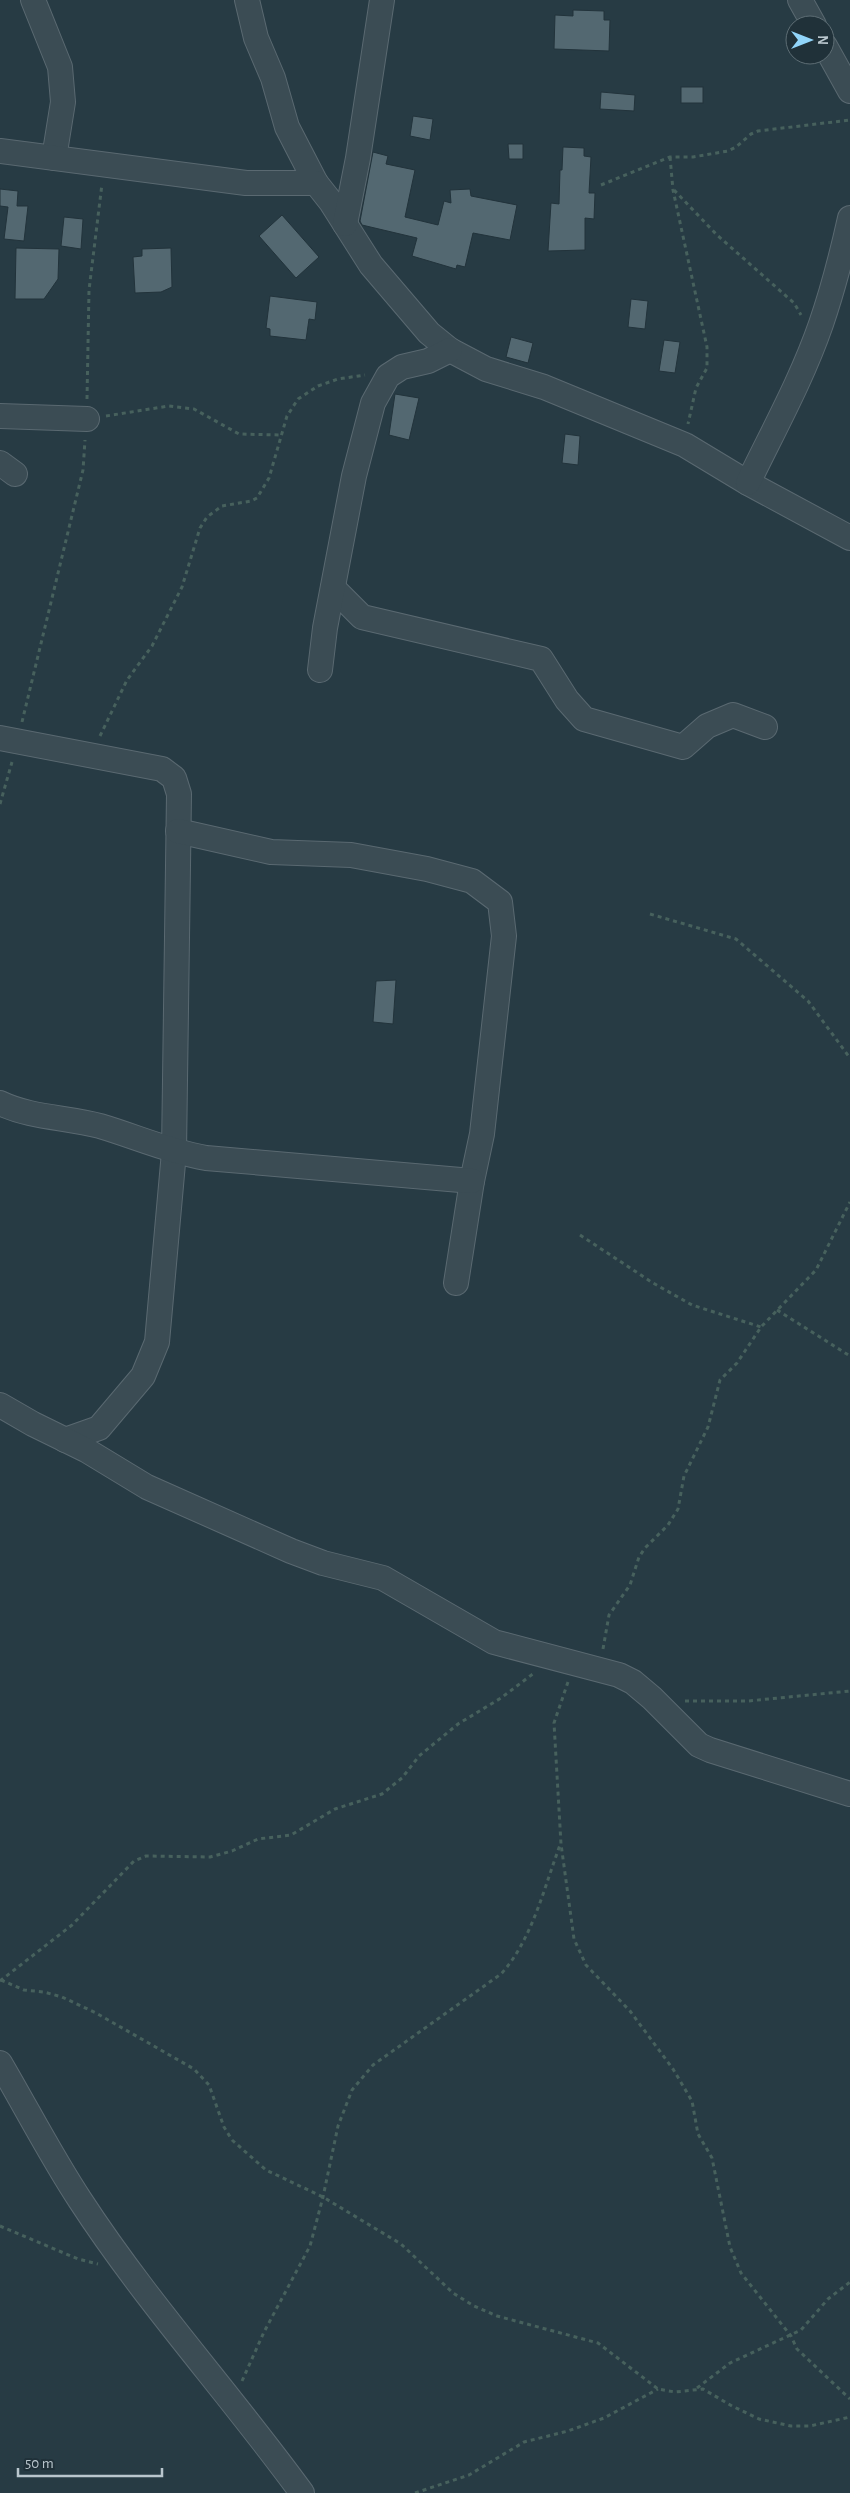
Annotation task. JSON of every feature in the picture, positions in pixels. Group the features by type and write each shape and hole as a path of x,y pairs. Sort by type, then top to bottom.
{"street":[{"path":"33,0 60,67 63,102 54,158"},
{"path":"247,0 256,38 274,78 287,127 316,183 323,190 370,265 429,333 450,350 486,369 544,387 685,445 748,483 850,538"},
{"path":"344,224 358,158 382,0"},
{"path":"800,0 808,15"},
{"path":"835,64 850,91"},
{"path":"0,151 246,183 316,183"},
{"path":"748,483 816,338 836,278 850,218"},
{"path":"320,670 354,476 373,403 388,376 402,367 428,361 450,350"},
{"path":"0,416 87,418"},
{"path":"333,588 362,617 541,659 567,700 584,719 683,748 707,726 733,715 765,726"},
{"path":"9,739 162,769 174,778 179,794 174,1152 157,1342 143,1376 99,1428 65,1440"},
{"path":"178,831 271,852 352,855 427,869 472,882 500,902 504,936 482,1134 472,1180 456,1283"},
{"path":"0,1103 14,1110 99,1126 174,1152 206,1158 472,1180"},
{"path":"0,1404 147,1487 315,1560 383,1578 494,1642 600,1669 626,1678 652,1698 700,1745 710,1750 850,1794"},
{"path":"0,2063 80,2200 132,2274 232,2400 302,2493"}],"path":[{"path":"601,185 670,157 693,157 728,151 758,131 850,120"},
{"path":"670,157 674,190 707,347 707,368 696,388 685,445"},
{"path":"0,804 9,739 84,470 87,418 89,290 103,163"},
{"path":"674,190 717,235 794,303 816,338"},
{"path":"92,755 127,680 152,646 182,588 200,528 214,510 257,498 269,478 287,416 298,400 318,386 338,378 363,374 388,376"},
{"path":"87,418 169,406 194,409 239,434 280,435"},
{"path":"650,914 736,939 808,1002 850,1058"},
{"path":"600,1669 605,1628 609,1615 630,1585 639,1557 645,1548 673,1519 680,1500 684,1476 708,1427 720,1380 737,1363 761,1327 816,1270 850,1202"},
{"path":"580,1235 653,1283 692,1305 761,1327"},
{"path":"777,1310 850,1356"},
{"path":"566,1661 554,1723 560,1844 574,1939 586,1966 630,2010 674,2069 692,2101 698,2134 712,2158 730,2247 741,2273 790,2336 797,2349 850,2399"},
{"path":"566,1661 458,1724 419,1756 402,1778 382,1794 335,1809 291,1835 258,1839 220,1855 210,1857 146,1856 134,1861 72,1925 1,1980 24,1990 44,1992 62,1997 96,2013 194,2069 209,2086 224,2127 232,2140 266,2170 323,2197 401,2244 453,2293 474,2306 497,2316 598,2343 658,2389 675,2392 697,2389 706,2390 732,2406 759,2419 792,2426 810,2426 850,2417"},
{"path":"652,1698 700,1702 738,1701 850,1690"},
{"path":"232,2400 310,2246 323,2197 338,2126 352,2090 373,2065 501,1974 513,1961 524,1939 560,1844"},
{"path":"0,2226 78,2258 132,2274"},
{"path":"697,2389 741,2357 801,2330 828,2300 850,2282"},
{"path":"415,2493 468,2475 524,2442 604,2418 658,2389"}],"building":[{"path":"573,10 604,11 604,20 610,20 609,51 554,49 555,15 573,16"},
{"path":"681,87 703,87 703,103 681,103"},
{"path":"601,92 635,95 634,111 600,109"},
{"path":"413,116 433,119 430,140 410,136"},
{"path":"508,144 523,144 523,159 509,159"},
{"path":"563,147 584,148 584,156 591,157 589,193 595,193 594,219 585,218 585,250 548,251 551,203 559,204"},
{"path":"373,152 388,156 386,164 415,170 405,217 438,225 444,201 451,203 450,190 470,189 471,196 517,205 510,240 473,233 465,267 457,265 456,269 412,256 417,238 362,225 360,221"},
{"path":"0,189 18,191 17,206 28,206 24,241 4,239 8,207 0,206"},
{"path":"282,215 319,257 296,278 259,236"},
{"path":"64,217 83,219 81,249 61,246"},
{"path":"16,248 59,249 58,279 44,299 15,299"},
{"path":"171,248 172,287 161,292 135,293 133,257 142,256 142,249"},
{"path":"270,296 317,302 315,320 309,319 306,340 270,336 270,329 266,328"},
{"path":"631,299 648,301 645,329 628,327"},
{"path":"511,337 533,343 528,363 506,357"},
{"path":"664,340 680,342 675,373 659,371"},
{"path":"395,394 419,398 409,440 389,435"},
{"path":"565,434 580,436 578,465 562,463"},
{"path":"396,980 393,1024 373,1022 376,981"}]}
